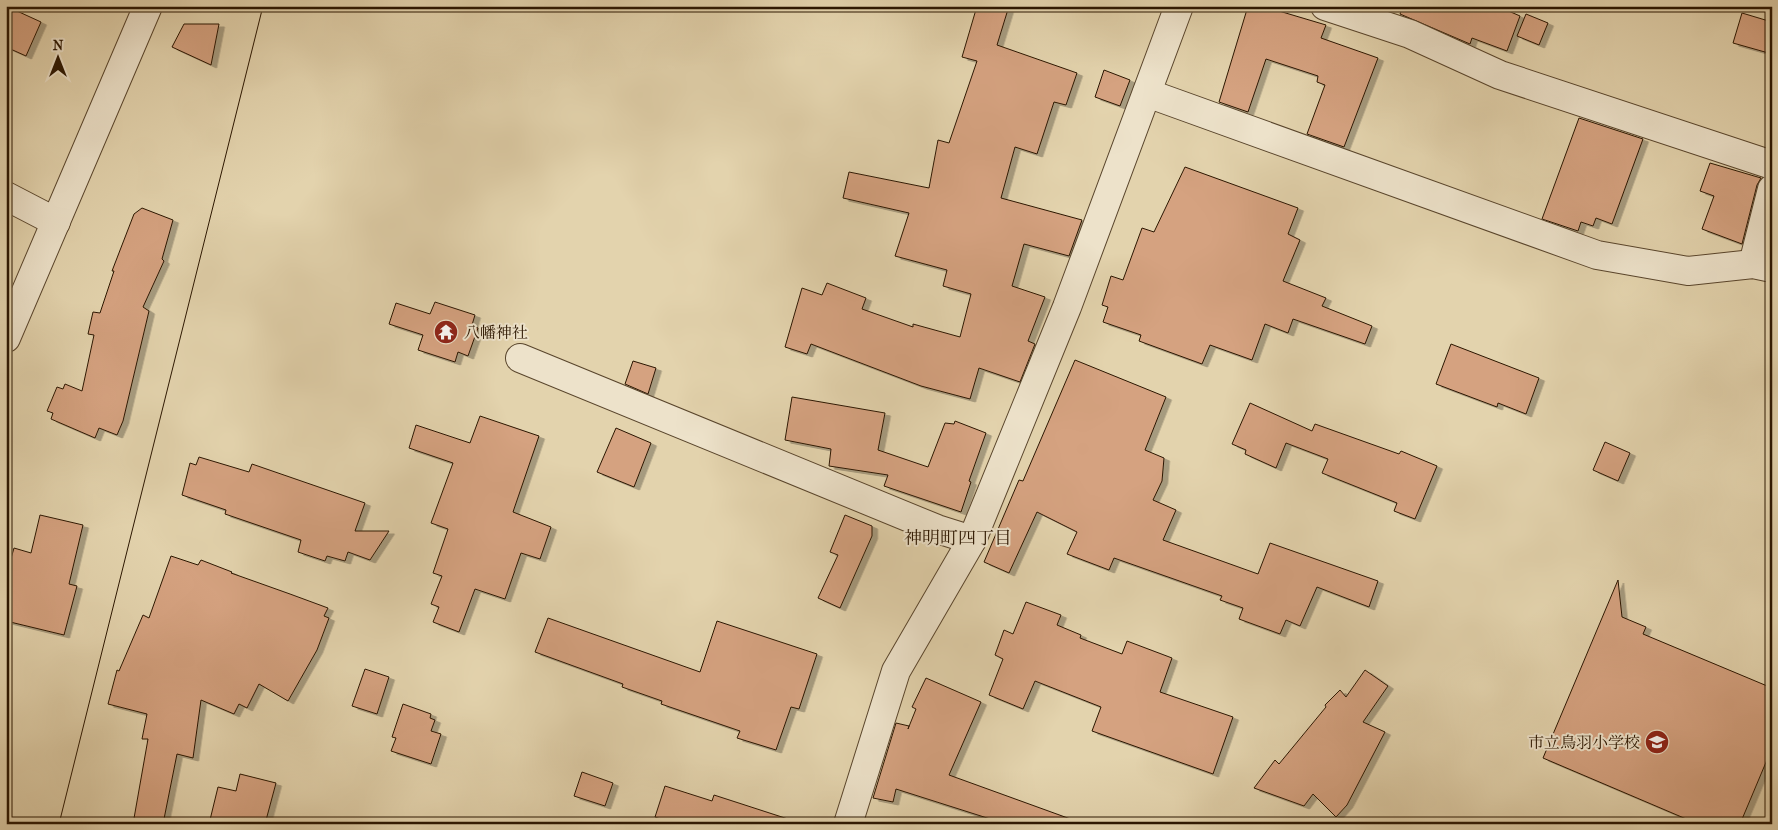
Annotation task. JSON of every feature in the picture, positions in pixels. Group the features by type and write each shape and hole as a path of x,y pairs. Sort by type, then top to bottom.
{"street":[{"path":"6,338 148,6"},
{"path":"848,824 896,671 972,540 1067,307 1179,6"},
{"path":"1324,6 1410,34 1500,75 1772,165"},
{"path":"1147,94 1597,255 1688,271 1762,266 1772,189"},
{"path":"6,196 56,222"},
{"path":"520,358 937,530 972,540"}],"building":[{"path":"6,6 41,22 26,56 6,47"},
{"path":"977,6 1009,6 997,45 1077,73 1066,105 1054,102 1037,154 1015,147 1001,198 1082,220 1069,256 1024,244 1012,286 1045,297 1028,341 1035,344 1020,382 979,368 970,399 921,386 811,344 807,354 785,347 802,288 822,295 827,283 866,298 862,309 913,327 913,324 960,337 971,294 943,286 947,270 895,256 909,213 843,198 849,172 929,188 938,140 949,143 977,61 962,57"},
{"path":"1248,6 1280,6 1279,11 1326,25 1321,38 1378,58 1344,147 1307,134 1325,85 1317,82 1318,76 1266,59 1248,112 1219,102"},
{"path":"1403,6 1497,6 1520,16 1507,51 1472,38 1470,44 1400,14"},
{"path":"1742,13 1772,22 1772,54 1733,43"},
{"path":"1526,14 1548,23 1539,45 1517,36"},
{"path":"184,24 219,24 211,65 172,47"},
{"path":"1104,70 1130,80 1120,106 1095,97"},
{"path":"1579,118 1643,139 1612,224 1596,218 1593,226 1581,222 1578,231 1542,219"},
{"path":"1710,163 1761,178 1757,185 1742,244 1702,229 1714,196 1700,191"},
{"path":"1185,167 1298,208 1288,234 1300,240 1283,281 1326,298 1322,306 1372,326 1365,344 1293,319 1288,333 1265,324 1252,360 1210,345 1202,364 1139,341 1141,335 1103,322 1108,307 1102,305 1111,276 1123,280 1142,228 1154,232"},
{"path":"142,208 173,220 162,259 164,261 143,307 149,311 123,421 117,435 99,428 95,438 51,419 53,413 47,411 57,387 63,389 65,384 82,391 94,335 88,334 93,312 100,313 114,271 112,271 134,214"},
{"path":"435,302 475,315 472,325 478,328 468,356 458,352 455,362 418,350 423,335 389,324 396,303 430,314"},
{"path":"1451,344 1539,378 1526,414 1498,403 1497,407 1436,384"},
{"path":"1075,360 1166,397 1145,450 1164,458 1162,481 1153,500 1176,510 1163,540 1258,574 1270,543 1378,581 1369,607 1317,587 1300,626 1286,620 1280,634 1239,619 1243,608 1220,600 1222,596 1114,558 1109,570 1067,554 1077,532 1037,512 1009,573 984,562 1019,480 1023,481"},
{"path":"633,361 656,368 648,394 625,384"},
{"path":"792,397 885,413 878,450 928,467 945,423 954,424 955,421 986,433 969,481 971,482 961,512 884,486 888,475 829,466 831,449 785,440"},
{"path":"1250,403 1312,431 1315,424 1399,454 1401,451 1437,466 1415,519 1394,511 1397,503 1322,473 1328,459 1286,443 1276,468 1245,454 1246,450 1232,444"},
{"path":"480,416 539,436 513,512 551,527 540,559 521,553 505,599 475,589 459,632 433,622 439,607 431,604 442,576 433,573 448,529 431,523 453,463 409,448 416,425 470,443"},
{"path":"616,428 651,443 634,487 597,472"},
{"path":"1605,442 1630,453 1618,481 1593,470"},
{"path":"199,457 249,472 252,464 365,503 355,531 389,531 370,560 348,552 345,561 327,556 325,561 298,552 301,540 225,514 226,510 182,495 190,463 196,465"},
{"path":"40,515 83,525 69,584 77,586 64,635 6,621 6,576 14,548 31,553"},
{"path":"845,515 872,526 872,536 840,608 818,598 838,555 830,552"},
{"path":"171,556 198,565 201,560 231,573 328,608 324,616 329,618 317,650 288,701 259,684 247,708 239,704 234,714 201,700 193,758 177,754 163,824 133,824 148,739 142,739 147,714 108,704 117,670 119,671 143,615 149,618"},
{"path":"1618,580 1622,617 1646,627 1643,634 1772,688 1772,748 1740,824 1698,824 1543,758"},
{"path":"1026,602 1061,615 1057,625 1081,635 1080,638 1122,654 1127,641 1172,658 1160,692 1233,717 1213,774 1092,731 1101,707 1035,681 1023,709 989,695 1003,659 995,655 1004,630 1013,634"},
{"path":"548,618 700,672 717,621 817,654 799,709 791,707 776,750 737,738 740,731 661,704 662,701 622,687 623,684 535,652"},
{"path":"365,669 389,677 377,714 352,706"},
{"path":"1365,670 1388,686 1363,722 1385,732 1347,805 1336,817 1313,794 1304,806 1254,788 1275,760 1279,764 1326,707 1325,705 1340,690 1346,697"},
{"path":"926,678 981,702 949,775 1076,821 1076,824 1006,824 896,789 893,802 873,798 896,723 909,726 908,729 916,709 912,707"},
{"path":"403,704 431,714 430,718 435,720 431,731 441,734 431,764 391,751 396,738 392,737"},
{"path":"582,772 613,783 605,806 574,796"},
{"path":"240,774 276,783 265,824 209,824 218,787 236,791"},
{"path":"665,786 712,801 714,795 788,819 788,824 674,824 655,817"}],"tram line":[{"path":"59,824 263,6"}],"place":[{"name":"八幡神社","path":"446,332"},
{"name":"市立鳥羽小学校","path":"1657,742"}],"district":[{"name":"神明町四丁目","path":"958,538"}]}
